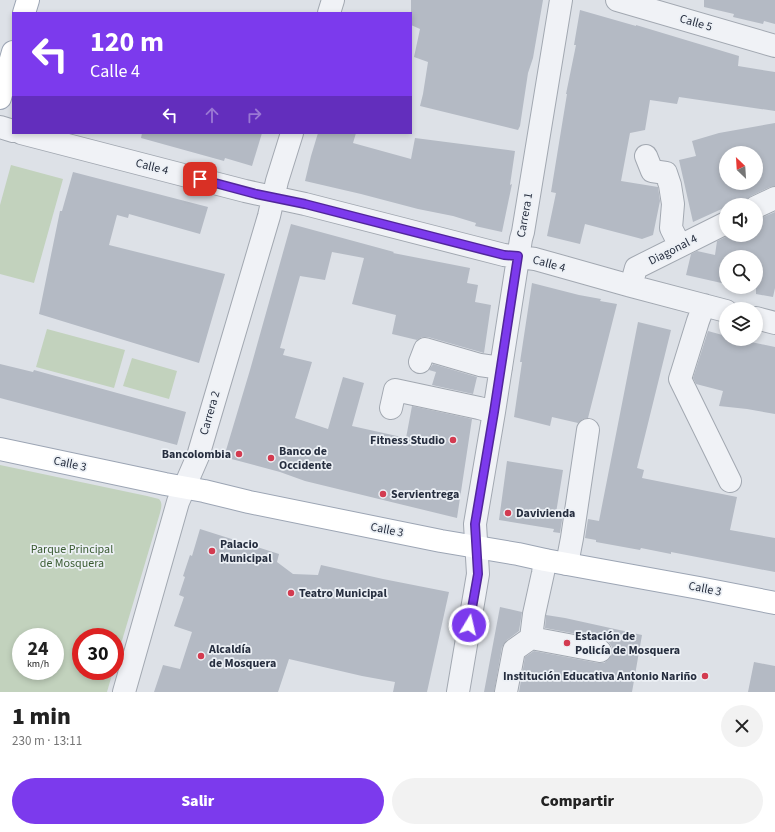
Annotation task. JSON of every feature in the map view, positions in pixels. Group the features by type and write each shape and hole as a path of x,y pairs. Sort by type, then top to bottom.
{"main road":[{"path":"24,12 28,0"},
{"path":"0,98 12,56"},
{"name":"Calle 3","path":"0,449 441,542 518,554 775,603"}],"street":[{"path":"329,12 333,0"},
{"name":"Carrera 1","path":"458,692 478,574 475,524 561,0"},
{"name":"Calle 5","path":"616,0 775,46"},
{"path":"0,127 12,131"},
{"name":"Calle 4","path":"25,134 245,191 504,255 535,259 719,309"},
{"name":"Carrera 2","path":"124,692 178,502 198,456 292,134"},
{"path":"646,156 652,171 666,173 670,185 673,204 671,228 680,246"},
{"path":"763,204 775,198"},
{"name":"Diagonal 4","path":"631,286 636,268 719,226"},
{"path":"704,305 680,378 730,481"},
{"path":"763,320 775,323"},
{"path":"420,362 425,349 480,365 501,368"},
{"path":"391,408 395,390 494,412"},
{"path":"567,564 588,430"},
{"path":"531,638 534,614 545,560"},
{"path":"506,692 514,650 531,638 600,650"}],"green space":[{"path":"11,165 63,179 34,283 0,274 0,205"},
{"path":"47,329 125,350 114,388 36,367"},
{"path":"132,358 177,371 169,399 123,386"},
{"name":"Parque Principal de Mosquera","path":"0,465 147,496 159,499 160,501 160,513 124,634 124,628 72,628 72,680 110,680 107,692 0,692"}],"building":[{"path":"411,0 543,0 533,58 528,73 520,126 518,130 420,106 428,62 414,57 420,29 412,25"},
{"path":"704,0 775,0 775,24 764,21 763,24 733,17 734,14 704,7"},
{"path":"580,10 739,56 738,66 775,72 775,111 679,97 677,104 650,100 645,130 630,133 621,181 658,187 660,201 653,235 642,239 585,224 580,244 547,236 556,193 551,192 566,94 576,45 574,45"},
{"path":"775,123 775,186 748,198 719,198 719,210 693,222 679,160 696,156 692,141 719,133"},
{"path":"142,134 262,134 252,166 225,158 224,161 141,138"},
{"path":"318,134 356,134 353,143 411,159 415,138 515,151 510,185 512,184 502,232 475,226 476,223 453,216 418,209 305,181"},
{"path":"73,172 208,207 200,234 129,214 128,218 117,215 109,245 225,274 199,363 39,314 60,211 62,211"},
{"path":"775,212 775,288 773,297 756,294 763,294 763,250 719,250 719,282 686,275 691,254 697,251 715,255 717,241 719,240 719,242 763,242 763,217"},
{"path":"291,224 394,252 393,253 470,268 467,283 478,285 475,302 491,305 484,353 428,337 422,337 417,340 392,334 396,315 352,304 364,258 332,252 325,280 300,276 280,348 285,349 283,355 312,362 295,418 328,429 343,377 364,383 352,426 406,438 412,406 472,419 457,518 305,481 280,472 224,457"},
{"path":"532,283 617,304 588,418 583,419 578,423 552,417 550,426 514,417 522,362 520,362"},
{"path":"638,322 671,330 637,468 644,470 642,478 737,497 730,530 775,538 775,572 671,552 671,554 641,548 640,550 596,542 596,540 585,538 588,519 599,521"},
{"path":"708,331 719,334 719,346 763,346 763,344 775,347 775,414 719,406 723,391 696,384 693,378"},
{"path":"0,364 33,372 34,370 186,412 177,445 0,398"},
{"path":"433,364 477,377 473,394 432,385 436,372 429,370"},
{"path":"507,461 563,470 556,513 563,514 560,533 553,532 554,529 499,520"},
{"path":"200,529 279,554 277,562 293,574 318,575 321,565 449,592 427,692 393,692 395,682 289,659 278,692 154,692 163,665 180,669 192,632 174,626 184,597 179,595 185,577 183,576 190,555 192,556"},
{"path":"500,607 522,612 519,631 507,640 502,647 494,692 484,692"},
{"path":"546,615 642,635 632,692 519,692 525,657 534,651 598,663 604,663 612,654 612,647 608,641 603,639 545,628"},
{"path":"754,662 775,666 775,692 748,692"}],"place":[{"name":"Fitness Studio","path":"453,440"},
{"name":"Bancolombia","path":"239,454"},
{"name":"Banco de Occidente","path":"271,458"},
{"name":"Servientrega","path":"383,494"},
{"name":"Davivienda","path":"508,513"},
{"name":"Palacio Municipal","path":"212,551"},
{"name":"Teatro Municipal","path":"291,593"},
{"name":"Estación de Policía de Mosquera","path":"567,643"},
{"name":"Alcaldía de Mosquera","path":"201,656"},
{"name":"Institución Educativa Antonio Nariño","path":"705,676"}],"route":[{"path":"200,179 256,194 305,204 504,255 518,256 475,524 478,574 469,625"}]}
